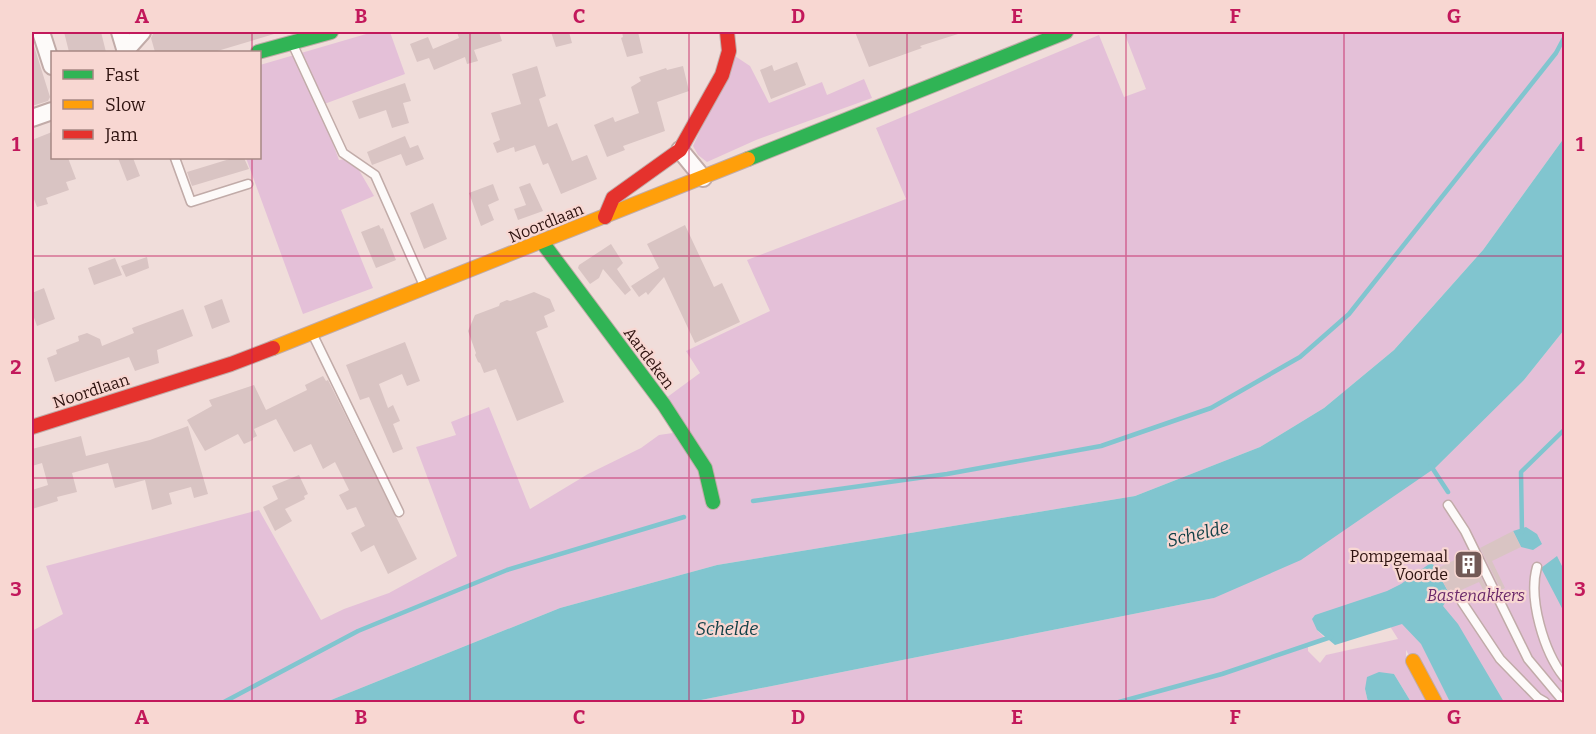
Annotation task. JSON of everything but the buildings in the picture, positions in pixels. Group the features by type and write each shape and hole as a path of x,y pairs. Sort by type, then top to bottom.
{"street":[{"path":"41,32 51,63"},
{"path":"120,32 125,51"},
{"path":"126,51 142,32"},
{"path":"261,51 331,32"},
{"path":"605,217 613,198 680,150 722,75 729,51 727,32"},
{"name":"Noordlaan","path":"32,428 231,364 1066,32"},
{"path":"32,118 51,111"},
{"path":"680,150 703,178"},
{"name":"Aardeken","path":"542,242 664,405 705,468 713,502"},
{"path":"1413,661 1435,702"}],"lane":[{"path":"292,43 343,153 375,176 425,288"},
{"path":"175,159 191,202 249,184"},
{"path":"312,332 399,512"},
{"path":"1448,505 1465,531 1528,659 1564,702"},
{"path":"1537,567 1533,583 1537,614 1555,666 1564,677"},
{"path":"1462,602 1500,659 1538,698 1545,702"}],"green space":[{"path":"373,32 390,32 405,74 319,106 339,160 352,158 374,196 341,210 373,288 303,314 246,159 261,159 261,65"},
{"path":"1124,32 1564,32 1564,138 1483,250 1394,350 1324,408 1260,447 1135,496 717,565 560,608 326,702 32,702 32,631 63,614 46,566 259,510 321,620 389,593 457,556 416,447 456,435 451,422 489,407 530,509 588,474 641,448 659,435 673,433 666,398 700,373 686,351 770,311 747,260 906,199 876,128 1099,35 1124,97 1146,89"},
{"path":"735,56 750,66 769,103 822,82 827,95 864,79 872,98 756,140 707,162 698,155 693,146"},
{"name":"Bastenakkers","path":"1564,330 1564,702 1435,702 1406,650 1406,659 1429,702 1411,702 1394,674 1365,689 1368,702 691,702 1214,598 1524,380","holes":["1371,596 1398,639 1326,655 1320,663 1308,651 1308,646 1327,640 1317,630"]}],"water":[{"name":"Schelde","path":"1564,138 1564,330 1524,380 1435,468 1301,560 1214,598 691,702 326,702 560,608 717,565 1135,496 1260,447 1324,408 1394,350 1483,250"},
{"path":"1526,527 1537,534 1542,544 1533,550 1521,547 1513,531"},
{"path":"1557,556 1564,570 1564,612 1541,568"},
{"path":"1432,562 1450,595 1443,606 1458,624 1504,702 1450,702 1421,644 1402,624 1335,645 1317,630 1312,619 1315,615 1387,591"},
{"path":"1379,672 1394,674 1411,702 1368,702 1365,689 1367,677"}],"waterway":[{"path":"753,501 947,474 1101,446 1211,408 1300,357 1349,314 1556,53 1564,38"},
{"path":"1522,532 1521,472 1564,430"},
{"path":"1431,466 1448,492"},
{"path":"224,702 358,631 507,570 684,517"},
{"path":"1119,702 1222,674 1331,637"}],"traffic: fast":[{"path":"261,51 331,32"},
{"path":"748,159 1066,32"},
{"path":"542,242 664,405 705,468 713,502"}],"traffic: slow":[{"path":"273,348 748,159"},
{"path":"1413,661 1435,702"}],"traffic: jam":[{"path":"605,217 613,198 680,150 722,75 729,51 727,32"},
{"path":"32,427 231,364 273,348"}],"place":[{"name":"Pompgemaal Voorde","path":"1469,565"}]}
